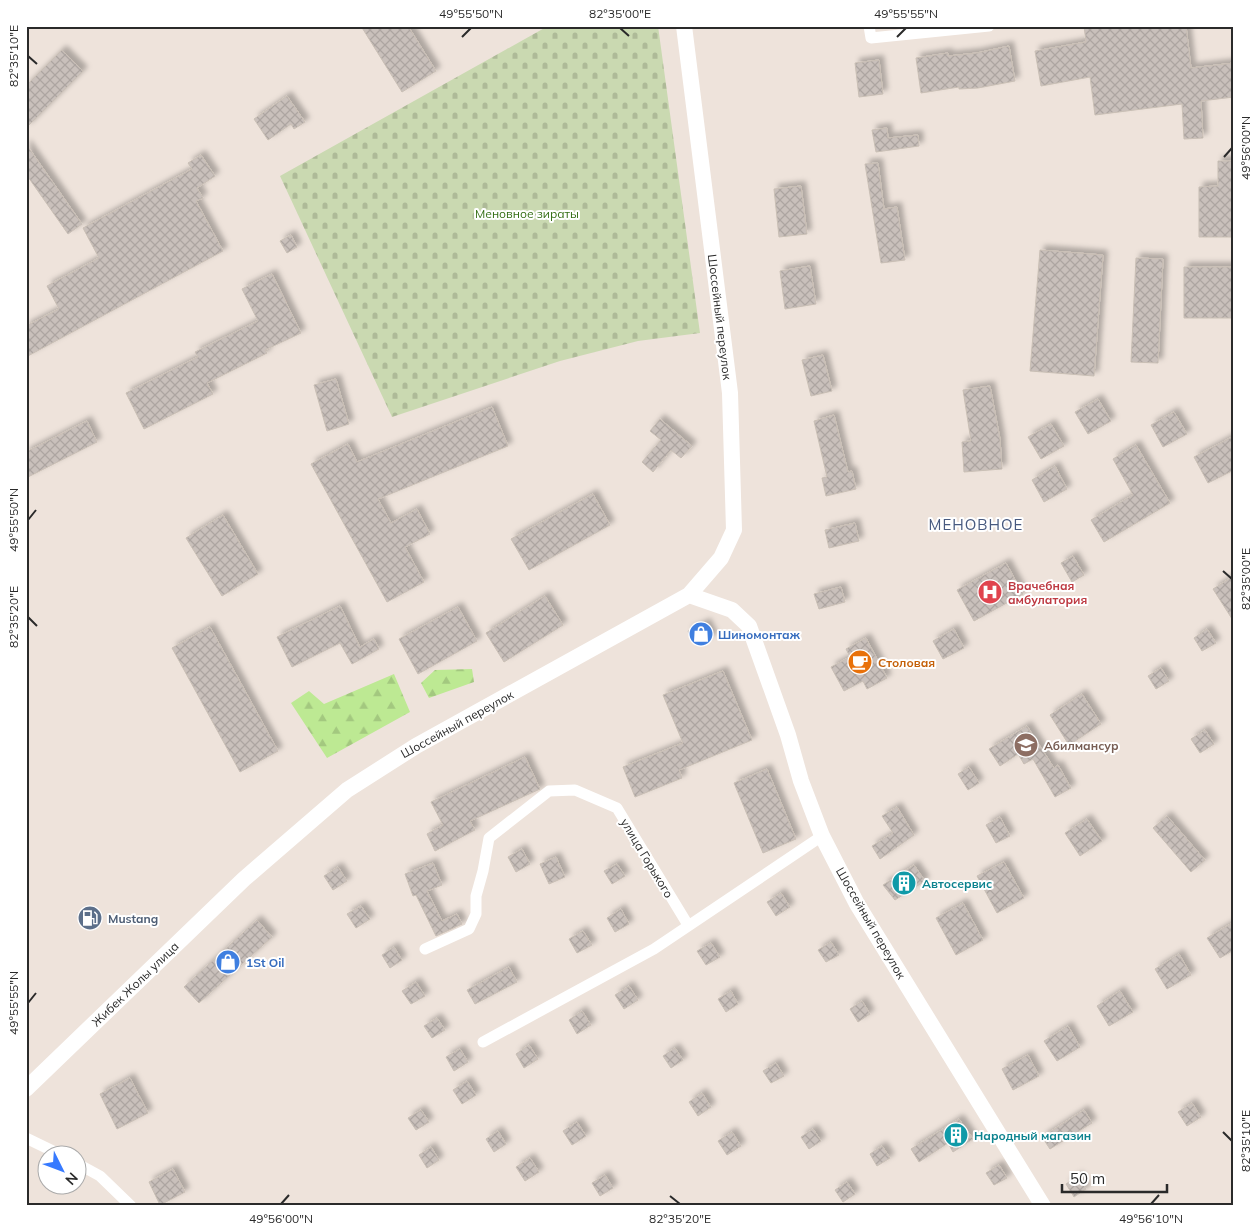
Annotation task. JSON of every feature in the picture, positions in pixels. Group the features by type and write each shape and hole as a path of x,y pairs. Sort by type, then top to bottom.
{"main road":[{"name":"Шоссейный переулок","path":"244,879 347,790 416,746 689,595 721,558 734,530 730,393 684,26"},
{"name":"Шоссейный переулок","path":"689,595 732,610 749,626 788,735 801,781 822,836 857,904 1043,1206"},
{"name":"Жибек Жолы улица","path":"26,1089 244,879"}],"street":[{"path":"869,26 870,38 989,26"},
{"name":"улица Горького","path":"425,949 469,929 476,914 476,896 489,838 549,791 575,790 617,808 688,925"},
{"path":"484,1042 654,949 822,836"},
{"path":"26,1138 38,1144"},
{"path":"88,1169 100,1176 130,1206"}],"green space":[{"name":"Меновное зираты","path":"548,26 658,26 700,333 638,341 560,361 392,417 280,176"},
{"path":"472,669 474,682 429,698 421,683 435,670"},
{"path":"394,674 410,712 327,758 291,703 309,691 324,704"}],"building":[{"path":"361,26 408,26 436,71 402,92"},
{"path":"1084,26 1186,26 1191,68 1234,63 1234,97 1201,101 1203,138 1184,139 1182,104 1095,115 1090,77 1041,86 1035,51 1086,42"},
{"path":"1009,46 1015,81 978,88 959,89 959,87 921,93 916,58 948,53 948,56 977,53"},
{"path":"62,50 83,71 26,128 26,86"},
{"path":"879,60 883,94 859,97 855,63"},
{"path":"287,96 305,122 294,129 291,124 268,140 254,119"},
{"path":"887,128 888,138 918,135 919,146 876,152 872,130"},
{"path":"26,144 82,224 68,234 26,174"},
{"path":"201,155 215,176 197,188 203,198 196,201 223,251 26,357 26,326 59,309 47,286 99,258 83,228 192,169 188,163"},
{"path":"1218,161 1234,161 1234,237 1199,237 1199,187 1218,186"},
{"path":"878,163 884,209 897,207 905,260 881,263 865,164"},
{"path":"801,186 807,234 779,237 774,189"},
{"path":"291,235 297,247 287,253 280,241"},
{"path":"1040,250 1103,255 1094,376 1030,371"},
{"path":"1136,258 1163,259 1158,363 1131,362"},
{"path":"810,266 816,304 785,309 780,271"},
{"path":"1184,267 1234,267 1234,318 1184,318"},
{"path":"272,274 301,333 265,350 267,353 207,383 213,394 144,429 126,393 198,357 195,352 258,321 242,289"},
{"path":"823,355 832,391 811,396 802,360"},
{"path":"336,379 349,424 327,431 314,385"},
{"path":"990,386 1000,439 1002,469 964,472 962,442 971,441 963,390"},
{"path":"1098,399 1111,421 1088,434 1075,412"},
{"path":"492,407 508,446 378,499 391,523 417,509 430,534 405,547 424,582 387,602 311,464 348,444 357,462"},
{"path":"1174,412 1187,434 1163,447 1151,425"},
{"path":"834,415 848,472 852,471 856,489 826,496 822,478 827,477 814,421"},
{"path":"660,419 692,446 681,458 671,450 653,472 642,462 661,440 650,431"},
{"path":"87,421 97,442 26,478 26,452"},
{"path":"1051,424 1064,446 1041,459 1028,437"},
{"path":"1234,436 1234,470 1208,483 1194,457"},
{"path":"1136,445 1170,503 1104,542 1091,520 1133,495 1113,459"},
{"path":"1055,466 1067,489 1044,502 1032,480"},
{"path":"593,494 610,525 529,570 511,539"},
{"path":"223,515 258,574 222,596 186,538"},
{"path":"855,523 859,541 829,548 825,530"},
{"path":"1073,556 1084,575 1072,582 1061,563"},
{"name":"Врачебная амбулатория","path":"1006,563 1023,594 974,621 957,590"},
{"path":"1234,576 1234,622 1213,589"},
{"path":"841,587 845,602 819,609 814,594"},
{"path":"545,596 563,625 504,662 486,633"},
{"path":"340,606 360,647 374,639 379,649 352,664 340,643 292,667 277,637"},
{"path":"458,607 477,641 418,674 399,639"},
{"name":"Шиномонтаж","path":"706,623 713,637 695,645 688,631"},
{"path":"210,627 278,751 240,772 172,648"},
{"path":"954,629 964,648 943,659 933,641"},
{"path":"1207,629 1216,643 1202,651 1194,638"},
{"name":"Столовая","path":"866,638 887,678 867,689 863,681 844,691 831,667 850,657 846,649"},
{"path":"1161,668 1169,681 1156,689 1148,676"},
{"path":"723,671 752,740 679,770 682,778 635,797 623,767 683,743 663,695"},
{"path":"1082,694 1101,724 1069,745 1050,715"},
{"path":"1027,726 1054,768 1058,765 1071,788 1055,797 1033,759 1024,764 1018,754 1000,766 989,749"},
{"path":"1205,730 1214,744 1200,753 1191,739"},
{"path":"525,757 540,789 470,821 475,830 435,851 427,834 443,825 431,802"},
{"path":"969,767 979,783 968,790 958,774"},
{"path":"767,769 796,839 763,853 734,783"},
{"path":"897,807 914,835 880,859 872,846 893,833 882,816"},
{"path":"1167,816 1205,860 1191,872 1153,828"},
{"path":"1000,817 1010,836 996,843 986,825"},
{"path":"1087,819 1102,841 1080,856 1065,833"},
{"path":"522,849 530,864 516,872 508,857"},
{"path":"556,857 565,877 549,884 540,864"},
{"path":"1004,862 1024,898 997,913 977,876"},
{"path":"433,863 442,885 427,891 442,921 457,914 462,924 436,936 416,895 413,896 405,874"},
{"path":"617,864 625,876 612,884 604,871"},
{"name":"Автосервис","path":"914,865 925,881 895,900 883,885"},
{"path":"338,867 347,881 333,890 324,876"},
{"path":"781,893 790,907 776,916 767,902"},
{"path":"963,903 983,940 956,955 936,918"},
{"path":"361,906 370,919 356,928 347,914"},
{"path":"621,909 629,924 615,932 607,918"},
{"name":"1St Oil","path":"257,920 272,937 199,1003 184,987"},
{"path":"1234,922 1234,950 1220,958 1207,938"},
{"path":"583,931 592,945 577,953 569,939"},
{"path":"831,942 839,955 826,962 818,950"},
{"path":"711,943 720,957 706,965 697,951"},
{"path":"394,947 402,960 390,968 382,955"},
{"path":"1179,954 1191,975 1167,989 1155,969"},
{"path":"509,967 517,982 475,1004 467,990"},
{"path":"416,982 425,996 411,1004 402,991"},
{"path":"629,986 638,1000 624,1009 615,995"},
{"path":"731,991 738,1004 726,1012 718,999"},
{"path":"1120,991 1133,1012 1109,1026 1097,1006"},
{"path":"862,1001 870,1014 858,1022 850,1009"},
{"path":"582,1011 591,1025 577,1034 569,1020"},
{"path":"437,1018 445,1030 432,1038 424,1026"},
{"path":"1068,1026 1080,1047 1057,1061 1044,1041"},
{"path":"529,1045 538,1059 524,1068 516,1054"},
{"path":"675,1048 683,1060 671,1068 663,1056"},
{"path":"460,1049 468,1062 454,1071 446,1057"},
{"path":"1028,1055 1039,1076 1013,1090 1002,1069"},
{"path":"776,1063 784,1076 771,1083 763,1071"},
{"path":"130,1078 148,1113 117,1129 100,1094"},
{"path":"467,1081 476,1095 462,1104 453,1090"},
{"path":"702,1093 711,1107 698,1116 689,1102"},
{"path":"1192,1103 1201,1117 1187,1126 1178,1112"},
{"path":"421,1110 429,1122 416,1130 408,1118"},
{"path":"1084,1110 1092,1123 1050,1149 1042,1137"},
{"path":"959,1119 973,1139 953,1152 948,1143 919,1162 911,1149"},
{"path":"577,1122 586,1136 572,1145 563,1131"},
{"path":"813,1129 821,1141 809,1149 801,1137"},
{"path":"498,1131 506,1144 494,1152 486,1139"},
{"path":"732,1132 741,1146 727,1155 718,1141"},
{"path":"882,1146 890,1158 877,1166 870,1154"},
{"path":"431,1147 439,1160 427,1168 419,1155"},
{"path":"530,1158 539,1172 525,1181 516,1167"},
{"path":"999,1165 1007,1178 994,1185 986,1173"},
{"path":"173,1169 185,1192 160,1205 149,1182"},
{"path":"605,1175 613,1188 600,1196 592,1183"},
{"path":"1078,1176 1086,1189 1074,1197 1066,1184"},
{"path":"847,1182 855,1194 843,1202 835,1190"}],"place":[{"name":"Врачебная амбулатория","path":"990,592"},
{"name":"Шиномонтаж","path":"701,634"},
{"name":"Столовая","path":"860,662"},
{"name":"Абилмансур","path":"1026,745"},
{"name":"Автосервис","path":"904,883"},
{"name":"Mustang","path":"90,918"},
{"name":"1St Oil","path":"228,962"},
{"name":"Народный магазин","path":"956,1135"}],"district":[{"name":"МЕНОВНОЕ","path":"976,524"}]}
